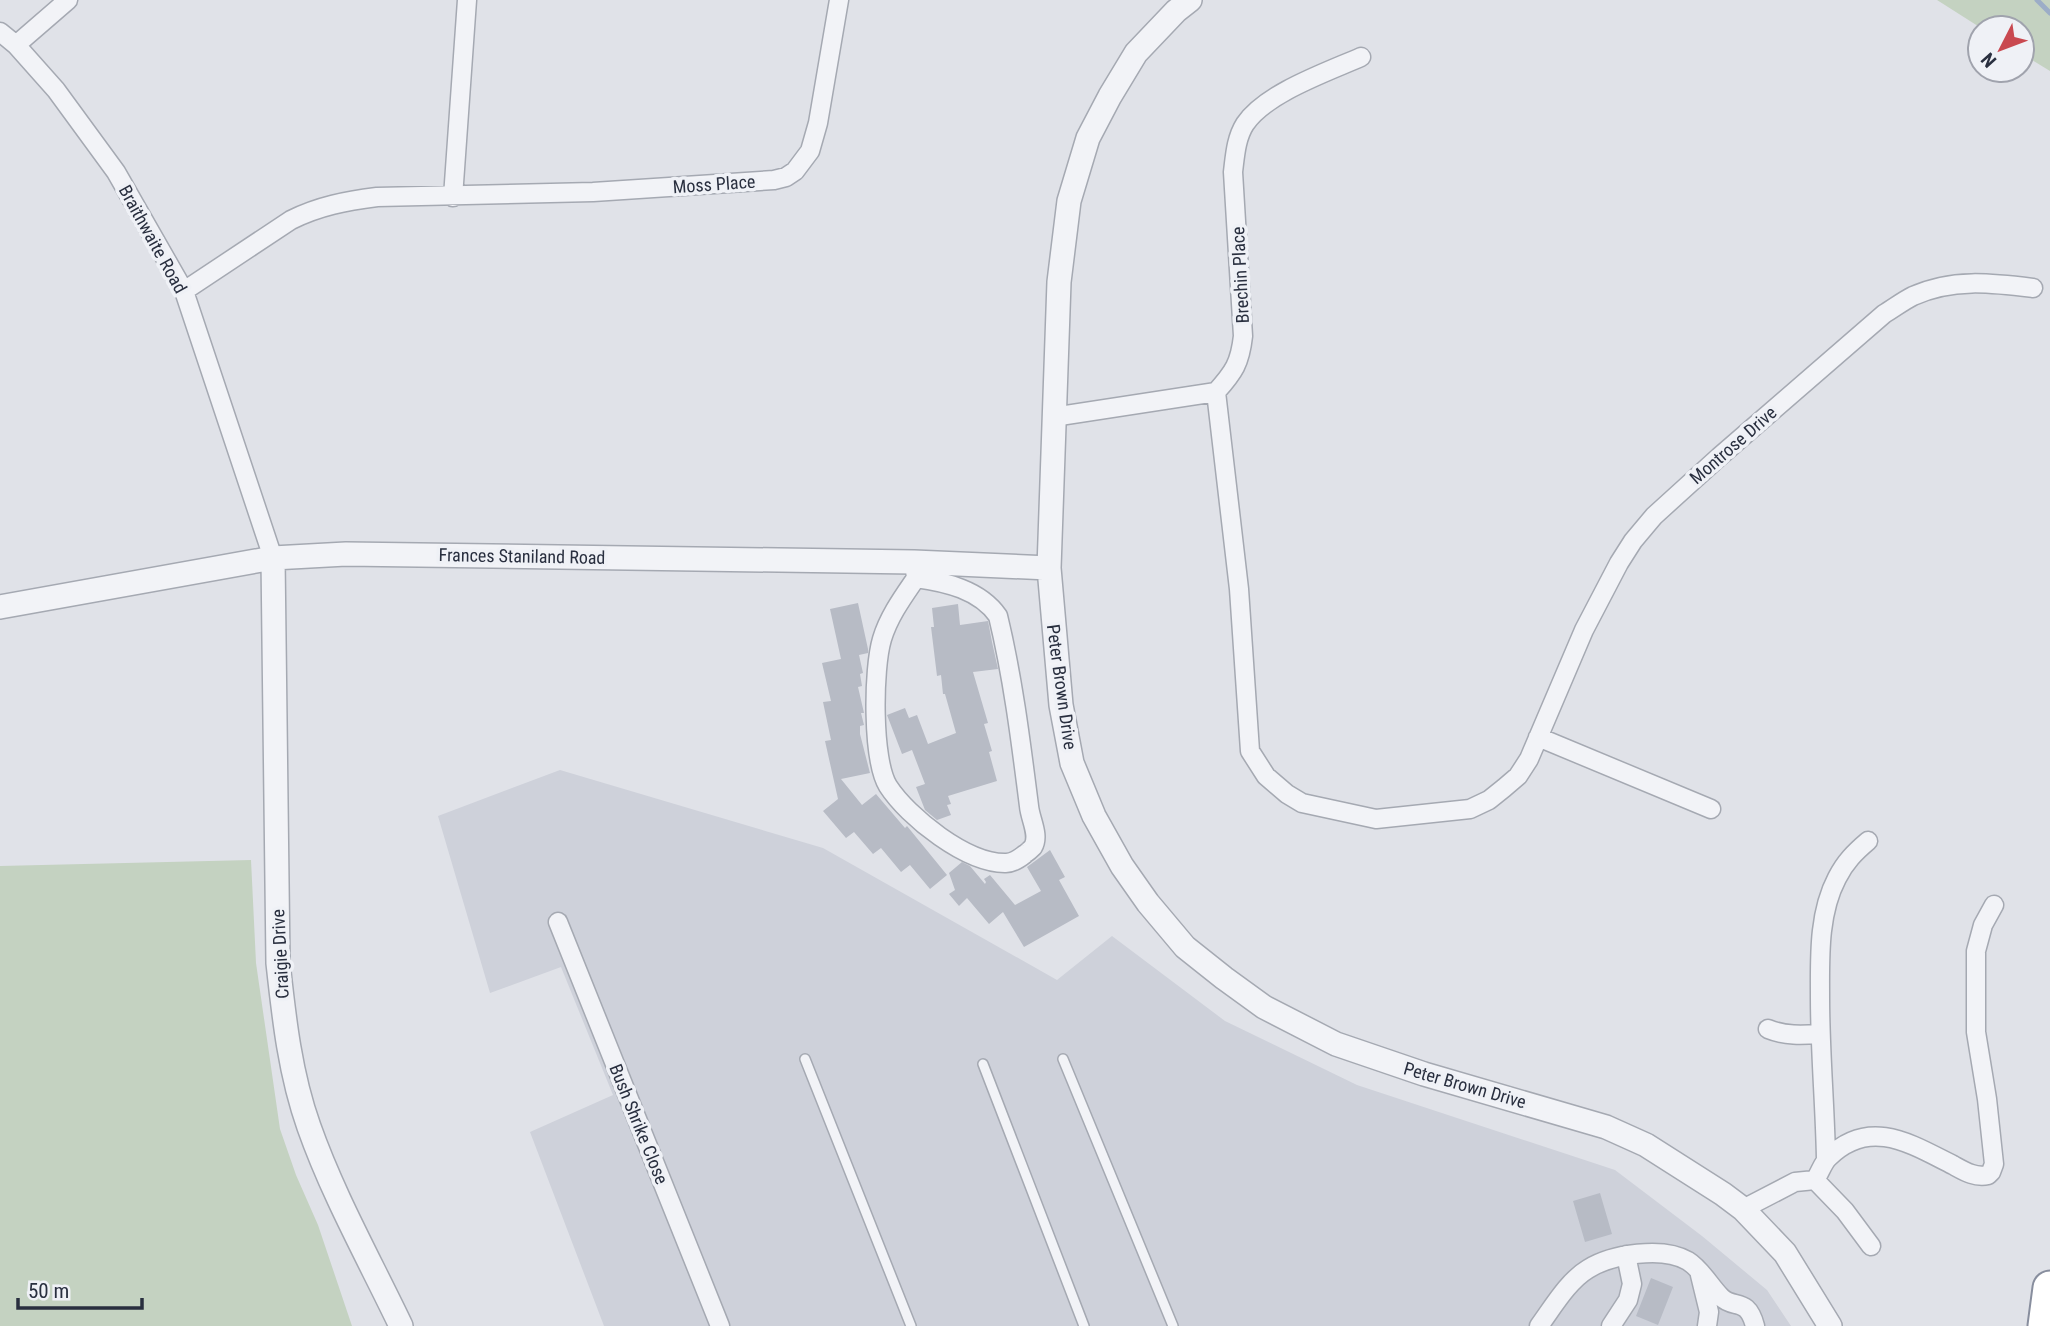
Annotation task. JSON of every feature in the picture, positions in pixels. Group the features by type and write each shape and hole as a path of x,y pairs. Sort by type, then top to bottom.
{"highway":[{"path":"2045,1326 2050,1288"}],"street":[{"path":"16,46 68,0"},
{"path":"453,197 467,0"},
{"name":"Moss Place","path":"184,291 275,230 310,211 341,201 377,197 593,192 786,177 802,163 813,142 839,0"},
{"name":"Peter Brown Drive","path":"1190,0 1136,53 1088,138 1069,201 1059,282 1049,568 1061,705 1072,763 1094,816 1122,866 1148,903 1185,947 1264,1007 1336,1044 1424,1074 1606,1127 1646,1145 1743,1209 1785,1253 1830,1326"},
{"name":"Braithwaite Road","path":"0,32 56,90 116,172 184,291 273,558"},
{"name":"Brechin Place","path":"1216,391 1236,368 1241,355 1243,336 1234,172 1236,146 1243,126 1255,112 1285,91 1362,57"},
{"name":"Montrose Drive","path":"1216,391 1239,589 1250,751 1266,776 1302,803 1376,819 1470,809 1489,800 1518,776 1529,759 1584,631 1619,563 1654,516 1884,314 1912,297 1941,286 1981,282 2033,288"},
{"path":"1053,417 1216,391"},
{"name":"Frances Staniland Road","path":"0,607 273,558 345,554 915,570 1049,568"},
{"name":"Craigie Drive","path":"273,558 278,964 284,1014 294,1070 309,1127 346,1213 401,1326"},
{"path":"915,570 980,598 991,606 998,616 1029,812 1036,834 1032,848 1018,859 1007,863 967,852 928,828 887,785 881,766 876,678 882,639 915,570"},
{"path":"1538,737 1712,809"},
{"path":"1815,1180 1826,1159 1820,1034 1820,974 1825,912 1836,879 1850,857 1868,841"},
{"path":"1826,1159 1844,1145 1875,1135 1908,1142 1977,1176 1991,1172 1994,1164 1976,1032 1976,951 1983,925 1994,905"},
{"name":"Bush Shrike Close","path":"558,922 720,1326"},
{"path":"1768,1029 1792,1035 1820,1034"},
{"path":"1743,1209 1795,1182 1815,1180"},
{"path":"1815,1180 1845,1211 1871,1246"},
{"path":"1539,1326 1577,1278 1588,1269 1626,1255 1647,1253 1671,1255 1690,1262 1723,1300 1738,1304 1748,1311 1755,1326"},
{"path":"1611,1326 1628,1300 1632,1284 1626,1255"},
{"path":"1699,1271 1709,1312 1706,1326"}],"lane":[{"path":"805,1059 911,1326"},
{"path":"1063,1059 1173,1326"},
{"path":"984,1064 1084,1326"}],"shaded area":[{"path":"560,770 823,848 1057,980 1112,936 1225,1021 1357,1085 1615,1170 1702,1236 1767,1290 1791,1326 604,1326 530,1132 613,1095 561,967 490,993 438,816"}],"green space":[{"path":"1937,0 2050,0 2050,71 2036,62 2036,14 1966,14 1966,18"},
{"path":"251,860 256,963 280,1129 318,1225 352,1326 0,1326 0,866"}],"building":[{"path":"858,603 868,649 868,653 859,655 863,673 860,674 862,686 858,687 864,713 861,713 864,725 860,726 860,734 870,773 841,779 862,805 876,794 905,828 907,826 947,875 930,889 910,865 901,872 881,848 873,854 854,832 846,838 823,811 838,799 825,741 831,740 823,702 831,701 822,663 841,659 830,609"},
{"path":"958,604 960,625 988,621 998,669 973,672 988,723 984,724 997,781 948,796 951,804 947,805 951,815 937,820 925,810 916,787 925,784 912,750 902,754 887,715 905,708 909,718 917,715 928,744 956,733 943,694 941,675 937,676 931,627 934,627 932,608"},
{"path":"1050,850 1065,877 1059,880 1079,916 1024,947 1003,912 989,924 967,898 959,906 949,894 955,890 949,873 962,862 970,866 985,884 984,879 990,875 1015,905 1041,891 1027,867"},
{"path":"1600,1193 1612,1234 1585,1242 1573,1201"},
{"path":"1651,1278 1673,1287 1658,1325 1636,1316"}],"waterway":[{"path":"2037,0 2050,13"}]}
